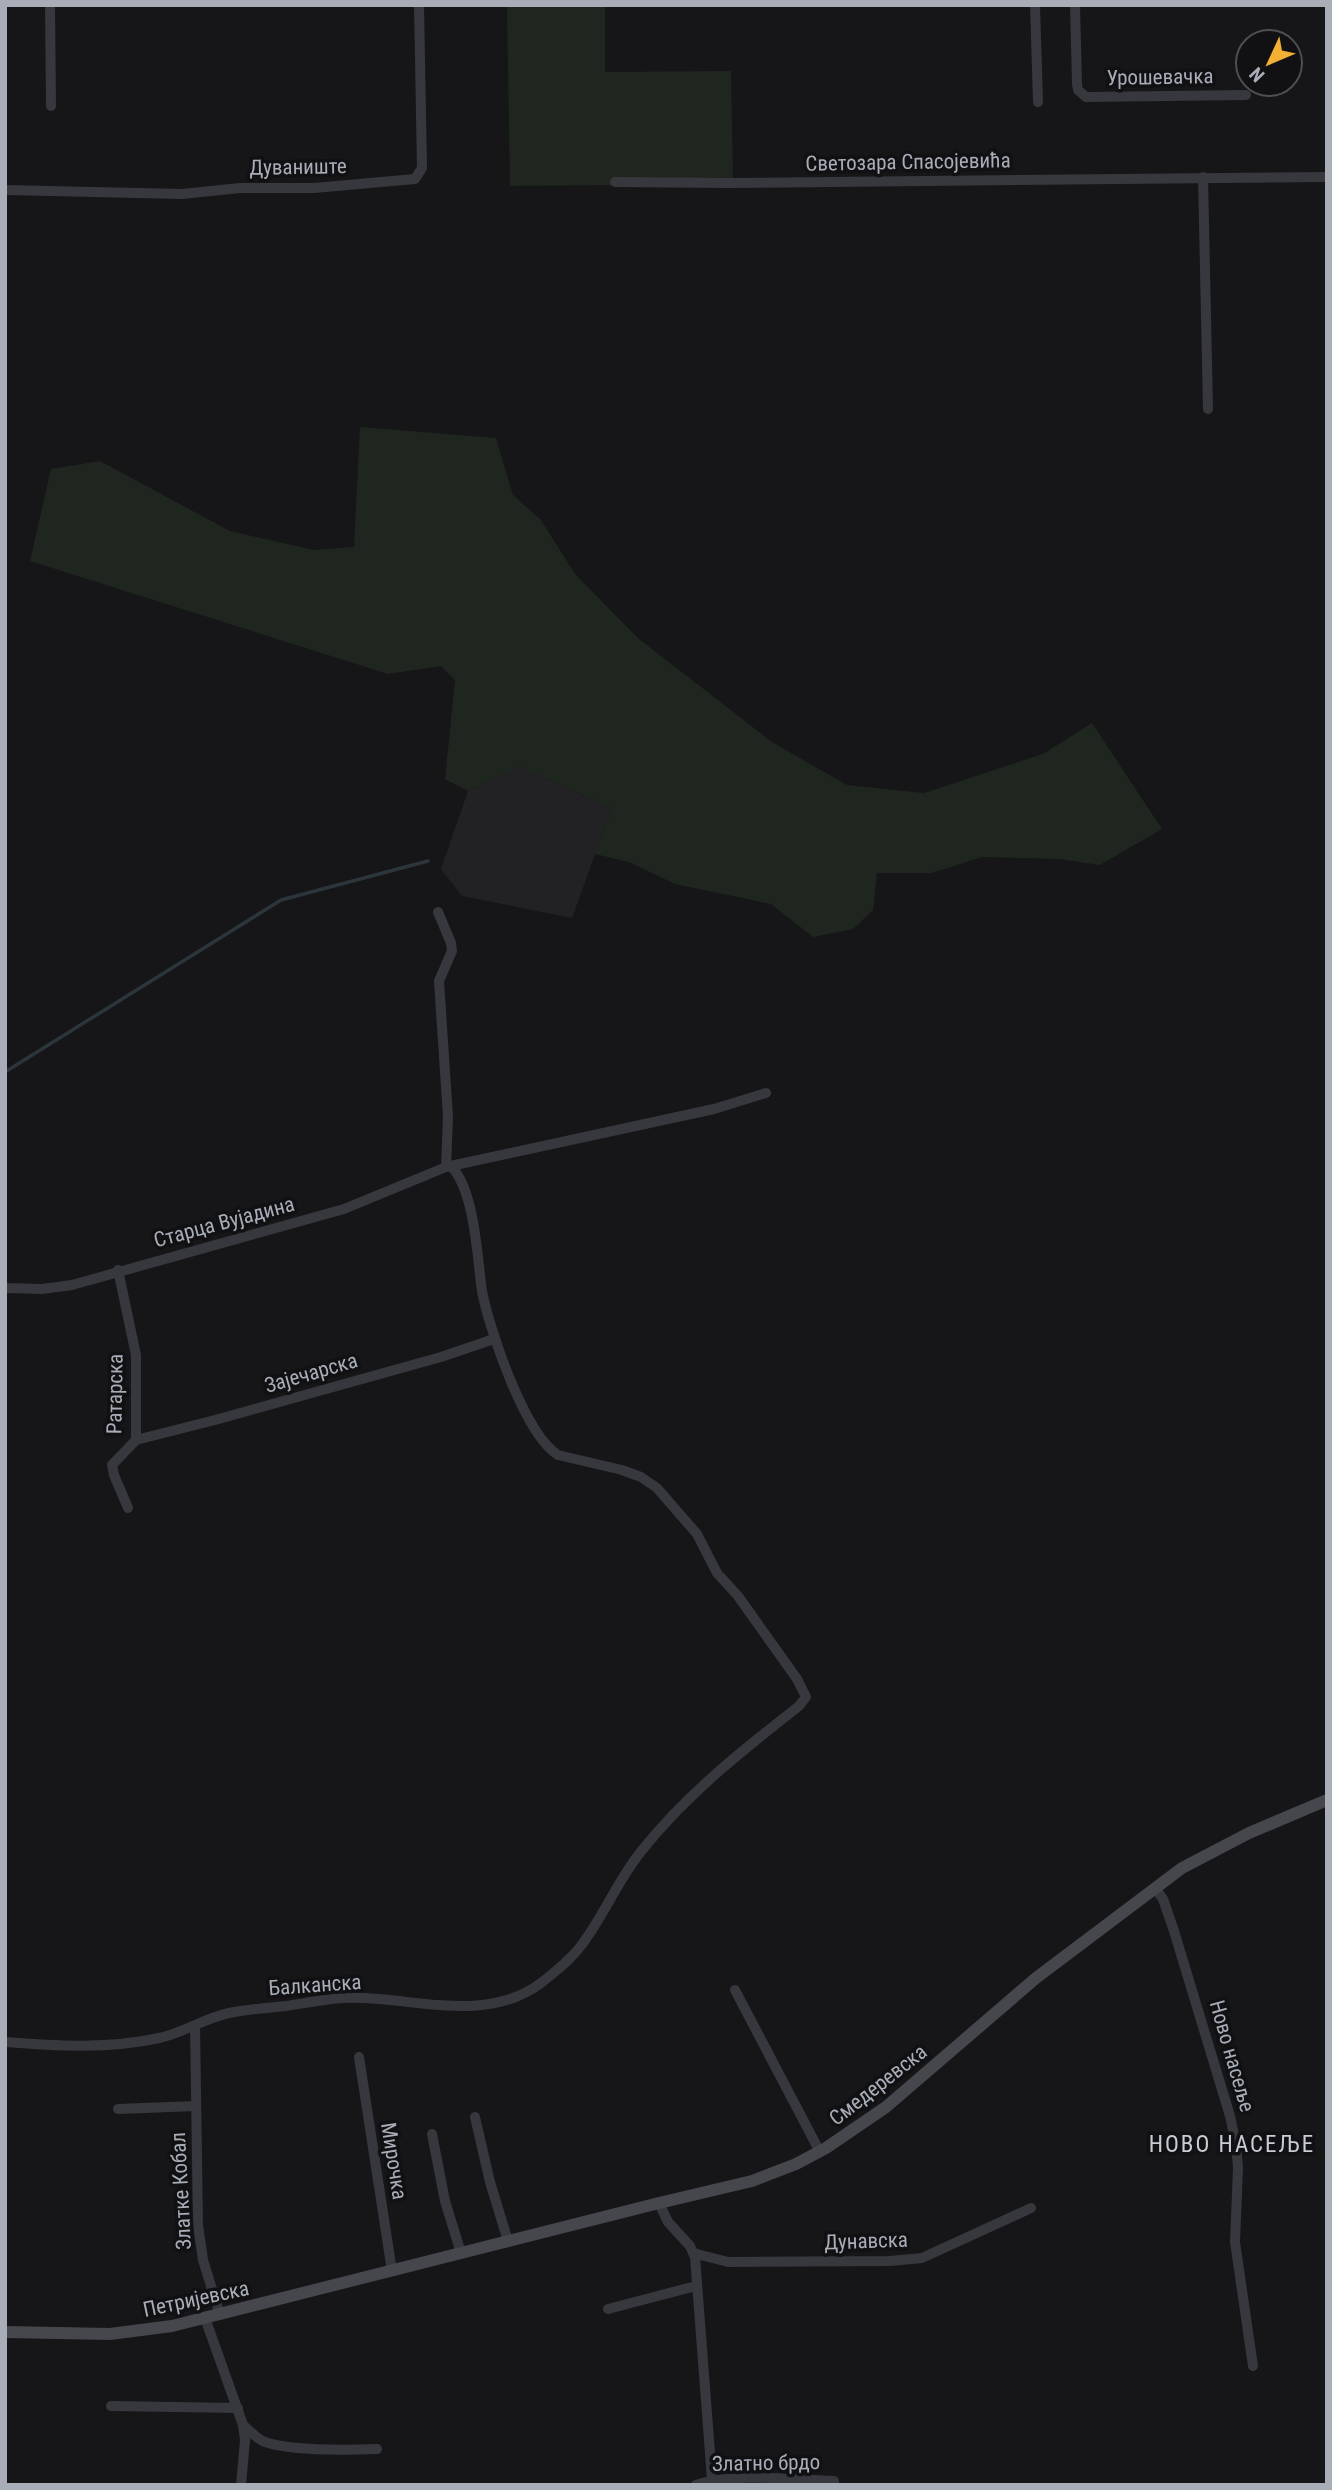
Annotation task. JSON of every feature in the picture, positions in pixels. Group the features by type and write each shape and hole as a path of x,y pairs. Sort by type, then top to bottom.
{"main road":[{"name":"Смедеревска","path":"392,2271 752,2181 782,2171 820,2152 886,2107 1031,1982 1182,1868 1232,1841 1327,1800"},
{"name":"Петријевска","path":"5,2332 118,2333 156,2329 392,2271"}],"street":[{"path":"50,5 51,106"},
{"name":"Дуваниште","path":"5,190 182,194 240,188 314,188 415,179 422,168 419,5"},
{"path":"1035,5 1038,102"},
{"name":"Урошевачка","path":"1075,5 1077,84 1078,90 1086,97 1234,95"},
{"path":"1203,177 1208,409"},
{"name":"Светозара Спасојевића","path":"615,183 1327,177"},
{"path":"438,912 452,951 439,981 448,1116 448,1166 458,1175 471,1216 486,1311 494,1339"},
{"name":"Старца Вујадина","path":"5,1288 57,1288 344,1209 448,1166 714,1109 766,1093"},
{"name":"Ратарска","path":"118,1270 135,1348 136,1440 112,1465 128,1508"},
{"name":"Зајечарска","path":"136,1440 440,1357 494,1339"},
{"name":"Балканска","path":"5,2042 35,2045 121,2043 159,2038 227,2013 346,1998 436,2005 481,2004 509,1999 539,1985 568,1961 581,1946 641,1850 678,1808 723,1765 799,1706 806,1697 797,1679 738,1596 717,1573 696,1534 657,1488 641,1477 622,1470 558,1455 550,1450 522,1403 494,1339"},
{"name":"Ново насеље","path":"1155,1888 1163,1899 1174,1931 1236,2144 1238,2168 1235,2242 1253,2366"},
{"path":"735,1990 820,2152"},
{"name":"Златке Кобал","path":"195,2025 199,2235 220,2315"},
{"name":"Мирочка","path":"359,2057 392,2271"},
{"name":"Златке Кобал","path":"118,2109 196,2106"},
{"path":"475,2117 490,2182 508,2241"},
{"path":"432,2134 445,2202 461,2253"},
{"path":"659,2203 668,2222 693,2253 712,2479"},
{"name":"Дунавска","path":"693,2253 728,2262 890,2261 922,2258 1031,2208"},
{"path":"608,2309 696,2286"},
{"path":"205,2318 243,2425 245,2440 241,2485"},
{"path":"111,2406 238,2408"},
{"path":"243,2425 268,2443 313,2448 377,2449"},
{"name":"Златно брдо","path":"696,2485 712,2479 834,2481 834,2485"}],"shaded area":[{"path":"507,5 605,5 605,72 731,71 733,184 510,186"},
{"path":"360,427 496,438 513,495 541,520 575,574 639,639 772,742 847,785 924,793 1043,754 1092,723 1162,829 1100,865 1059,859 982,857 932,873 877,873 873,910 853,929 813,937 771,904 675,884 629,862 595,854 612,808 520,767 468,791 445,779 455,680 441,666 388,674 30,561 51,469 100,461 230,531 314,550 354,547"},
{"path":"520,767 612,808 572,918 462,896 441,869 468,791"}],"waterway":[{"path":"5,1072 281,900 428,861"}],"district":[{"name":"НОВО НАСЕЉЕ","path":"1232,2144"}]}
